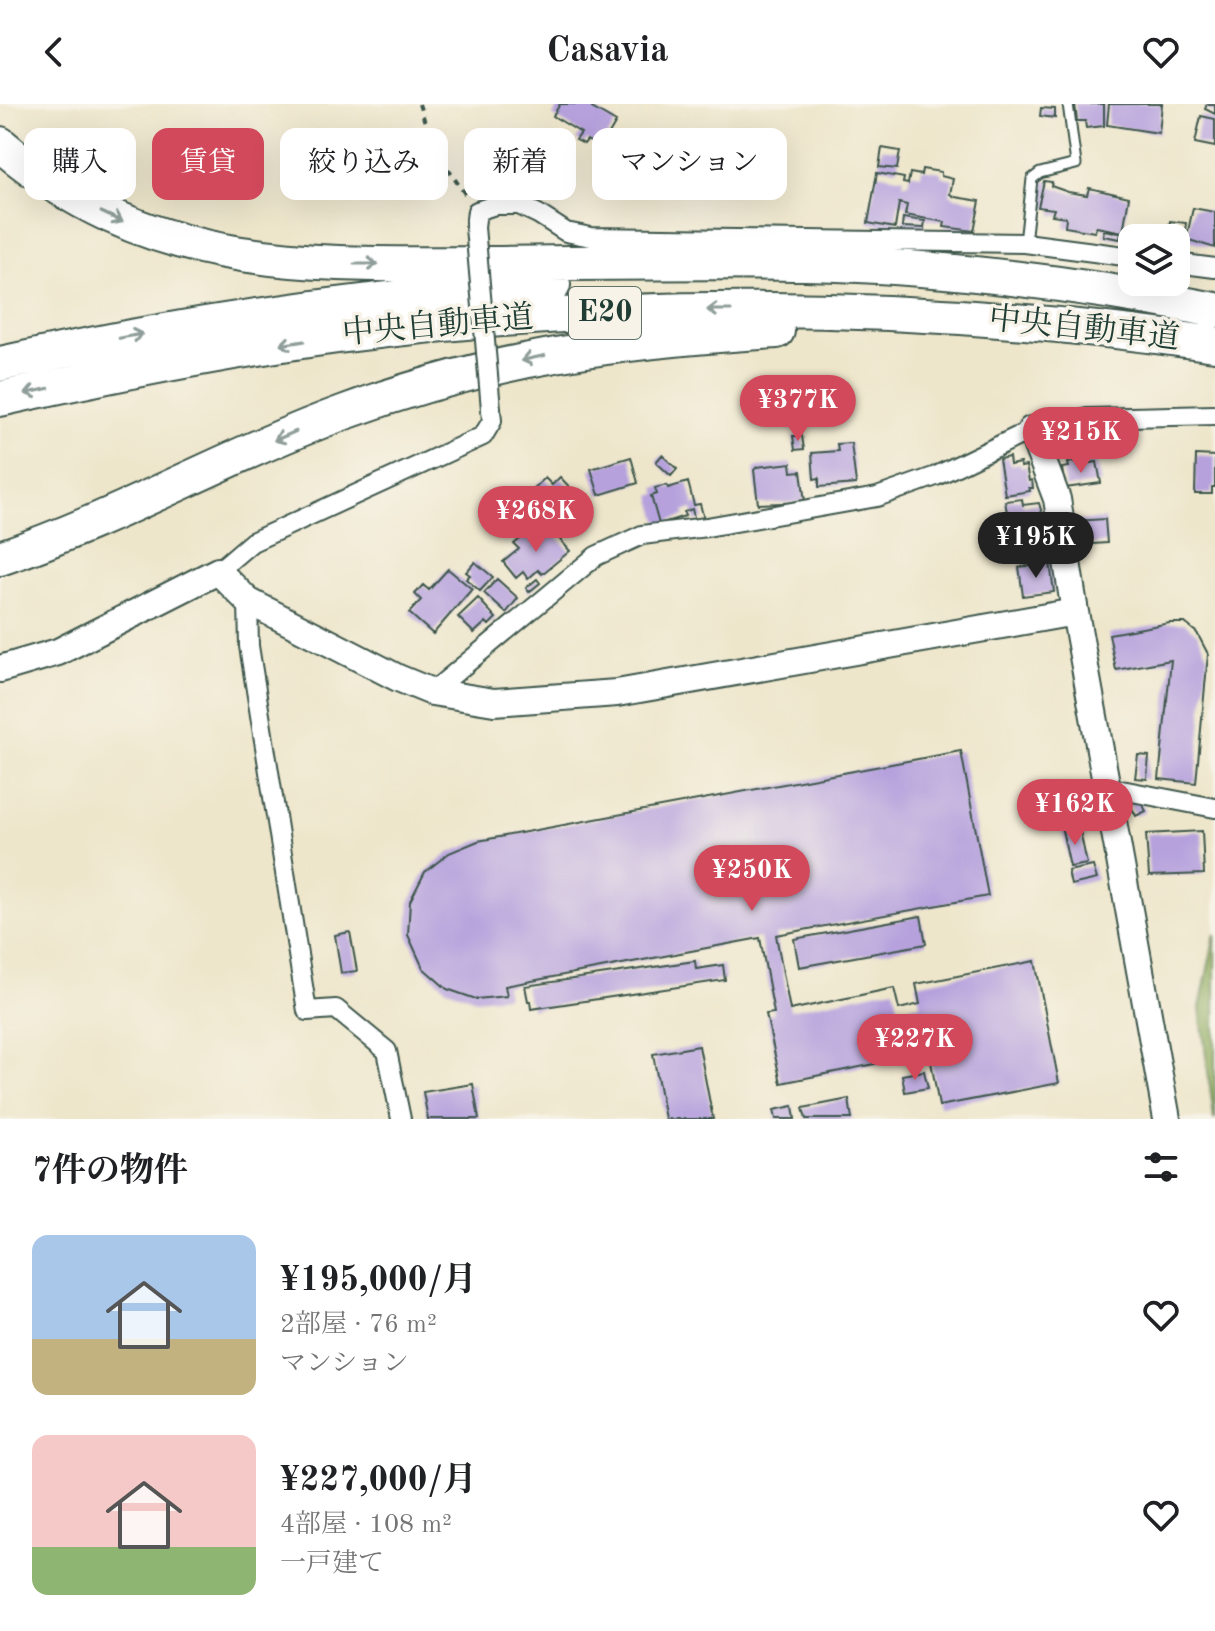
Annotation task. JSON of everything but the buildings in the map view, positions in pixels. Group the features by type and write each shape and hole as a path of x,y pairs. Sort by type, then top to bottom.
{"highway":[{"path":"0,144 53,183 116,218 185,244 236,253 342,264 717,262 914,268 1031,279 1215,311"},
{"name":"中央自動車道","path":"0,364 235,318 451,292 583,283 703,279 912,282 1044,292 1215,311"},
{"name":"中央自動車道","path":"0,399 211,355 339,336 468,322 587,314 811,310 1011,320 1215,344"},
{"path":"0,558 91,524 344,412 475,371 547,355 699,336 879,328 1141,333"},
{"path":"0,583 231,460"}],"street":[{"path":"0,669 58,652 218,571 252,542 483,436 492,421 476,219 495,205 519,205 566,232 591,237 1025,243 1118,255"},
{"path":"1190,265 1215,268"},
{"path":"432,692 596,556 642,535 707,527 877,497 936,476 1031,430 1087,418 1215,415"},
{"path":"1031,430 1057,499 1167,1119"},
{"path":"218,571 248,601 398,678 432,692 494,702 617,693 1075,612"},
{"path":"248,601 249,646 307,1011 336,1009 387,1051 401,1119"},
{"path":"1106,787 1215,808"}],"lane":[{"path":"1025,243 1032,179 1040,173 1076,164 1068,104"}],"path":[{"path":"419,104 433,147 476,219"}],"green space":[{"path":"1215,934 1215,1119 1214,1119 1200,1008"}]}
